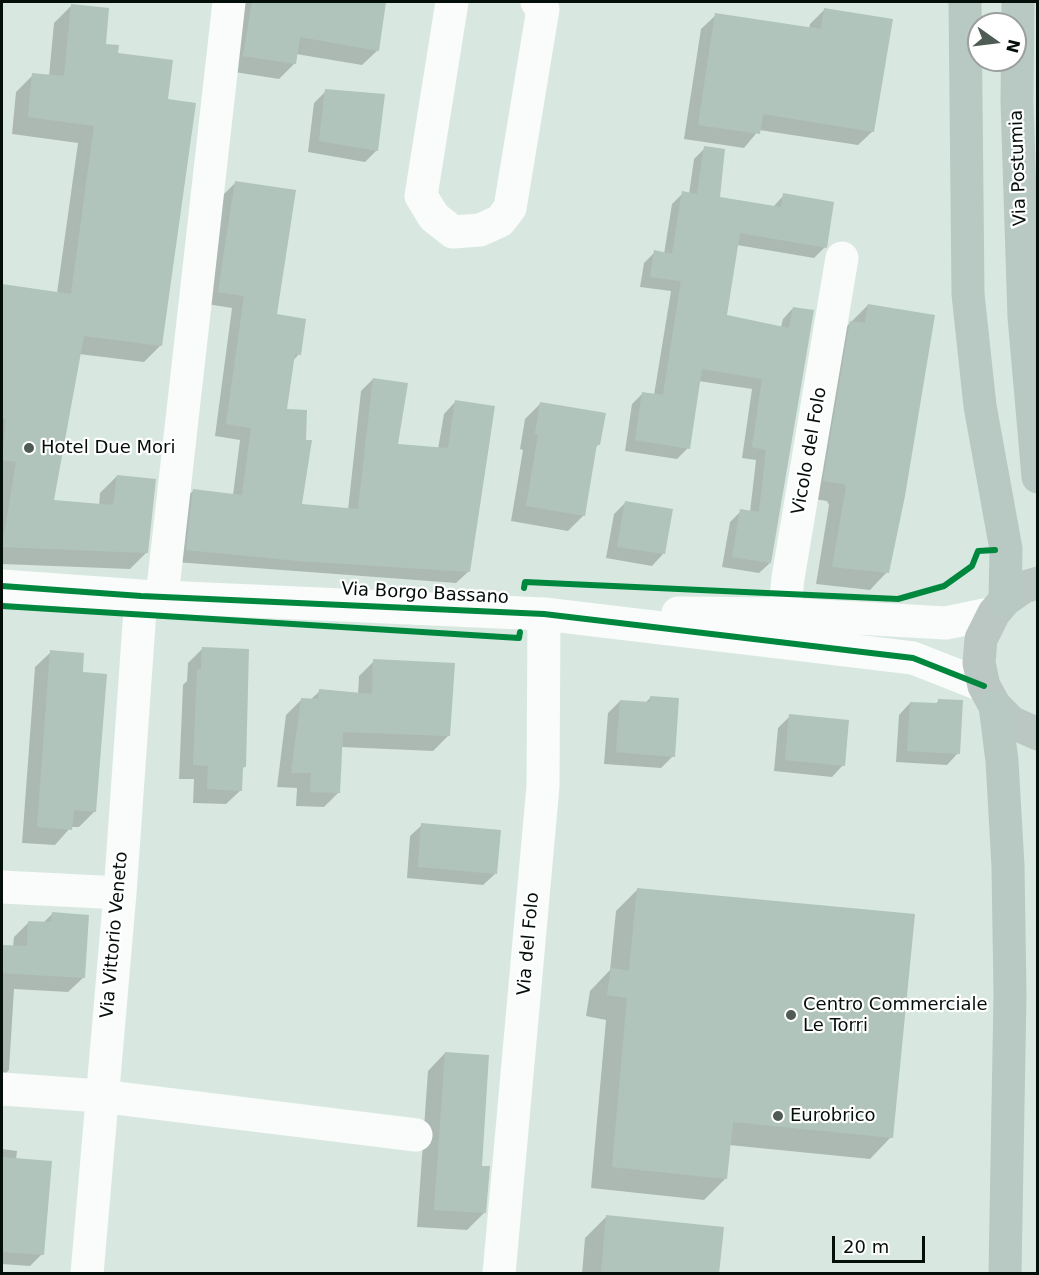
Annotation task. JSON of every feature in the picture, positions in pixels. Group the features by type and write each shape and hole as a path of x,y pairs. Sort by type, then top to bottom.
{"highway":[{"path":"965,2 968,294 980,406 1006,549 1000,606"},
{"name":"Via Postumia","path":"1018,2 1017,102 1024,317 1038,477"},
{"path":"989,696 1002,761 1008,901 1009,1031 1005,1274"}],"main road":[{"name":"Via Borgo Bassano","path":"1000,606 1024,587 1038,583"},
{"path":"989,696 979,663 981,639 1000,606"},
{"name":"Via Borgo Bassano","path":"989,696 1011,722 1038,734"}],"street":[{"name":"Via Vittorio Veneto","path":"87,1274 100,1096 152,596 229,2"},
{"path":"452,2 421,196 434,218 453,232 480,230 500,221 510,208 543,9 537,2"},
{"name":"Vicolo del Folo","path":"782,629 842,258"},
{"name":"Via Borgo Bassano","path":"2,586 152,596 544,614 782,629 946,623 1000,606"},
{"name":"Via del Folo","path":"499,1274 543,786 544,614"},
{"name":"Via Borgo Bassano","path":"782,629 913,658 989,696"},
{"path":"2,887 120,893"},
{"path":"2,1089 100,1096 416,1135"}],"building":[{"path":"252,2 386,2 379,51 300,37 296,64 243,56"},
{"path":"71,4 109,8 106,44 119,45 118,53 173,60 168,99 196,103 162,346 84,336 54,500 113,505 117,475 156,479 148,553 2,547 16,462 2,460 6,419 2,418 2,284 71,294 94,126 28,117 32,73 64,76"},
{"path":"824,8 893,19 874,132 763,114 760,134 698,125 715,13 821,29"},
{"path":"325,89 385,94 378,151 319,141"},
{"path":"704,146 725,149 720,197 781,207 783,193 834,202 827,248 740,233 727,315 789,328 793,307 814,310 771,563 732,557 740,509 759,512 766,450 752,447 762,379 702,369 690,449 635,440 642,392 663,395 681,281 650,277 654,250 672,254 682,191 697,194"},
{"path":"235,181 296,190 277,314 306,319 301,355 295,354 287,409 307,410 306,440 312,440 302,504 358,509 373,378 408,383 398,444 448,448 455,400 495,406 470,572 299,561 186,550 193,489 242,495 251,428 226,424 244,296 218,292"},
{"path":"868,304 935,315 905,496 889,573 832,567 846,487 844,484 823,481 850,321 865,323"},
{"path":"540,402 606,413 600,445 597,444 585,516 526,506 538,435 535,434"},
{"path":"625,501 673,509 665,554 617,547"},
{"path":"202,647 249,649 246,767 243,767 242,791 207,789 208,766 193,765 197,669 201,669"},
{"path":"50,650 84,653 83,672 107,674 96,812 74,810 72,830 37,827"},
{"path":"373,659 455,663 450,736 343,732 340,793 310,792 311,773 291,773 301,698 318,699 319,689 372,694"},
{"path":"650,696 679,698 675,757 616,752 620,700 650,702"},
{"path":"938,699 963,700 960,754 907,751 910,702 938,703"},
{"path":"789,714 849,720 845,766 785,760"},
{"path":"421,823 501,830 497,874 418,867"},
{"path":"637,888 915,914 893,1138 733,1122 727,1179 612,1167 627,998 607,995 611,968 629,971"},
{"path":"52,912 89,915 85,978 2,973 2,945 27,946 28,921 51,922"},
{"path":"445,1052 489,1055 482,1166 490,1166 486,1213 434,1210"},
{"path":"2,1157 52,1161 44,1255 2,1252"},
{"path":"606,1215 724,1227 719,1274 601,1274"}],"cycle path":[{"path":"524,588 525,582 898,599 944,586 972,566 978,551 995,550"},
{"path":"2,586 141,596 544,614 913,658 984,686"},
{"path":"2,606 519,638 520,632"}],"place":[{"name":"Hotel Due Mori","path":"29,448"},
{"name":"Centro Commerciale Le Torri","path":"791,1015"},
{"name":"Eurobrico","path":"778,1116"}]}
